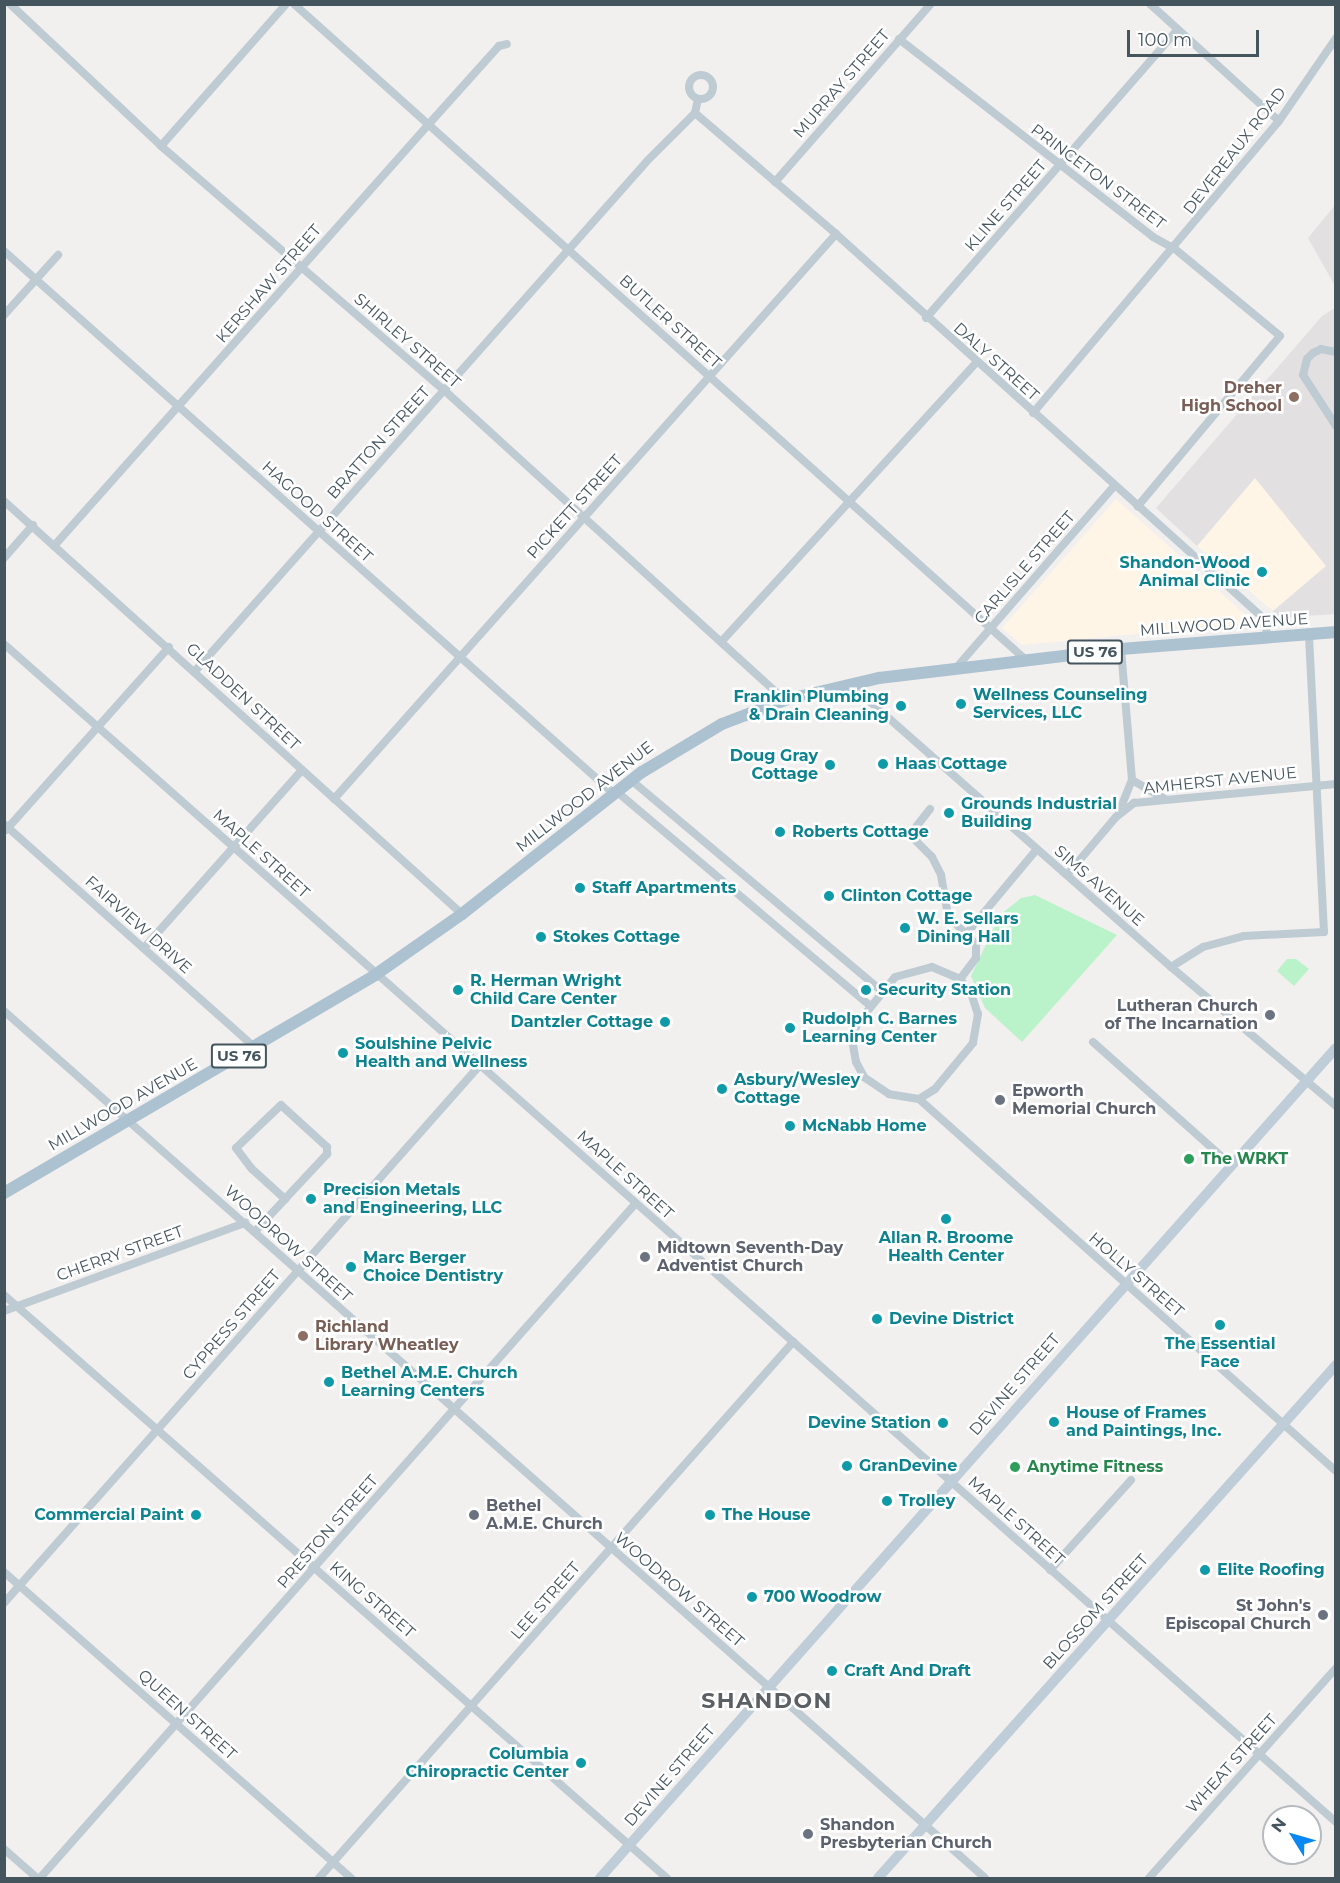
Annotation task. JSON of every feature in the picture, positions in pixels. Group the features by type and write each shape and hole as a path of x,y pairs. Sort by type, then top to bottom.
{"main road":[{"name":"MILLWOOD AVENUE","path":"4,1193 130,1122 375,975 462,914 614,792 722,724 785,700 849,683 1121,649 1335,632"},
{"name":"DEVINE STREET","path":"600,1878 1335,1047"},
{"name":"BLOSSOM STREET","path":"878,1878 1335,1365"}],"street":[{"name":"SHIRLEY STREET","path":"10,4 161,146 445,391 722,640 785,700"},
{"path":"161,146 286,4"},
{"name":"BUTLER STREET","path":"294,4 1026,660"},
{"name":"MURRAY STREET","path":"775,182 931,4"},
{"path":"1150,4 1279,121"},
{"name":"KLINE STREET","path":"926,318 1177,30"},
{"name":"DEVEREAUX ROAD","path":"1033,413 1175,249 1279,121 1335,38"},
{"name":"PRINCETON STREET","path":"899,39 1153,237 1175,249 1280,336 1138,506"},
{"name":"KERSHAW STREET","path":"54,546 428,125 500,46 507,44"},
{"path":"695,113 698,99"},
{"name":"DALY STREET","path":"695,113 836,234 926,318 1263,618 1268,637"},
{"name":"BRATTON STREET","path":"196,670 570,251 648,160 695,113"},
{"name":"PICKETT STREET","path":"334,799 836,234"},
{"name":"HAGOOD STREET","path":"4,251 178,408 319,530 458,657 614,792 870,1006"},
{"path":"4,315 58,255"},
{"path":"1335,352 1321,349 1313,353 1307,359 1303,375 1335,426"},
{"path":"722,640 976,362"},
{"name":"CARLISLE STREET","path":"956,668 1114,486"},
{"name":"GLADDEN STREET","path":"4,501 196,670 302,770 462,914"},
{"path":"4,558 33,525"},
{"path":"1171,967 1203,947 1244,936 1324,932 1309,635"},
{"name":"MAPLE STREET","path":"4,644 375,975 480,1065 1335,1822"},
{"path":"6,827 170,647"},
{"path":"1116,817 1132,780 1121,649"},
{"name":"SIMS AVENUE","path":"849,683 1171,967 1335,1106"},
{"path":"144,948 302,770"},
{"path":"631,780 882,991"},
{"path":"1132,780 1166,800"},
{"name":"AMHERST AVENUE","path":"1067,875 1116,817 1134,803 1335,784"},
{"path":"930,809 910,835 932,857 941,875 948,916 976,944 976,958 960,979"},
{"name":"FAIRVIEW DRIVE","path":"6,827 254,1047"},
{"path":"967,933 1037,849"},
{"path":"919,968 945,970 960,979 976,1003 978,1029 973,1042 935,1089 919,1099 889,1094 873,1085 856,1062 852,1040 856,1024 882,991 895,977 919,968"},
{"name":"WOODROW STREET","path":"4,1011 985,1878"},
{"path":"1093,1042 1230,1164"},
{"name":"CYPRESS STREET","path":"4,1603 480,1065"},
{"name":"HOLLY STREET","path":"919,1099 1335,1471"},
{"path":"255,1232 327,1154 327,1147 281,1106 236,1148 252,1169 285,1199"},
{"name":"PRESTON STREET","path":"38,1878 636,1203"},
{"name":"CHERRY STREET","path":"4,1311 245,1223"},
{"name":"KING STREET","path":"4,1295 159,1428 667,1878"},
{"name":"LEE STREET","path":"319,1878 793,1342"},
{"path":"1050,1570 1131,1480"},
{"name":"QUEEN STREET","path":"4,1572 351,1878"},
{"name":"WHEAT STREET","path":"1149,1878 1335,1668"},
{"path":"4,1850 38,1878"}],"shaded area":[{"path":"1335,205 1335,286 1308,238"},
{"name":"Dreher High School","path":"1335,308 1335,614 1278,618 1273,611 1326,566 1255,478 1197,546 1156,508 1322,316"},
{"path":"1255,478 1326,566 1273,611 1197,546"},
{"path":"1116,499 1250,619 1250,623 1022,645 1002,628"}],"green space":[{"path":"1035,895 1117,935 1022,1042 985,1008 971,976 1000,915 1021,898"},
{"path":"1287,959 1296,959 1309,969 1294,986 1277,971"}],"place":[{"name":"Dreher High School","path":"1294,397"},
{"name":"Shandon-Wood Animal Clinic","path":"1262,572"},
{"name":"Wellness Counseling Services, LLC","path":"961,704"},
{"name":"Franklin Plumbing & Drain Cleaning","path":"901,706"},
{"name":"Haas Cottage","path":"883,764"},
{"name":"Doug Gray Cottage","path":"830,765"},
{"name":"Grounds Industrial Building","path":"949,813"},
{"name":"Roberts Cottage","path":"780,832"},
{"name":"Staff Apartments","path":"580,888"},
{"name":"Clinton Cottage","path":"829,896"},
{"name":"W. E. Sellars Dining Hall","path":"905,928"},
{"name":"Stokes Cottage","path":"541,937"},
{"name":"R. Herman Wright Child Care Center","path":"458,990"},
{"name":"Security Station","path":"866,990"},
{"name":"Lutheran Church of The Incarnation","path":"1270,1015"},
{"name":"Dantzler Cottage","path":"665,1022"},
{"name":"Rudolph C. Barnes Learning Center","path":"790,1028"},
{"name":"Soulshine Pelvic Health and Wellness","path":"343,1053"},
{"name":"Asbury/Wesley Cottage","path":"722,1089"},
{"name":"Epworth Memorial Church","path":"1000,1100"},
{"name":"McNabb Home","path":"790,1126"},
{"name":"The WRKT","path":"1189,1159"},
{"name":"Precision Metals and Engineering, LLC","path":"311,1199"},
{"name":"Allan R. Broome Health Center","path":"946,1219"},
{"name":"Midtown Seventh-Day Adventist Church","path":"645,1257"},
{"name":"Marc Berger Choice Dentistry","path":"351,1267"},
{"name":"Devine District","path":"877,1319"},
{"name":"The Essential Face","path":"1220,1325"},
{"name":"Richland Library Wheatley","path":"303,1336"},
{"name":"Bethel A.M.E. Church Learning Centers","path":"329,1382"},
{"name":"House of Frames and Paintings, Inc.","path":"1054,1422"},
{"name":"Devine Station","path":"943,1423"},
{"name":"GranDevine","path":"847,1466"},
{"name":"Anytime Fitness","path":"1015,1467"},
{"name":"Trolley","path":"887,1501"},
{"name":"Commercial Paint","path":"196,1515"},
{"name":"Bethel A.M.E. Church","path":"474,1515"},
{"name":"The House","path":"710,1515"},
{"name":"Elite Roofing","path":"1205,1570"},
{"name":"700 Woodrow","path":"752,1597"},
{"name":"St John's Episcopal Church","path":"1323,1615"},
{"name":"Craft And Draft","path":"832,1671"},
{"name":"Columbia Chiropractic Center","path":"581,1763"},
{"name":"Shandon Presbyterian Church","path":"808,1834"}],"district":[{"name":"SHANDON","path":"767,1701"}]}
